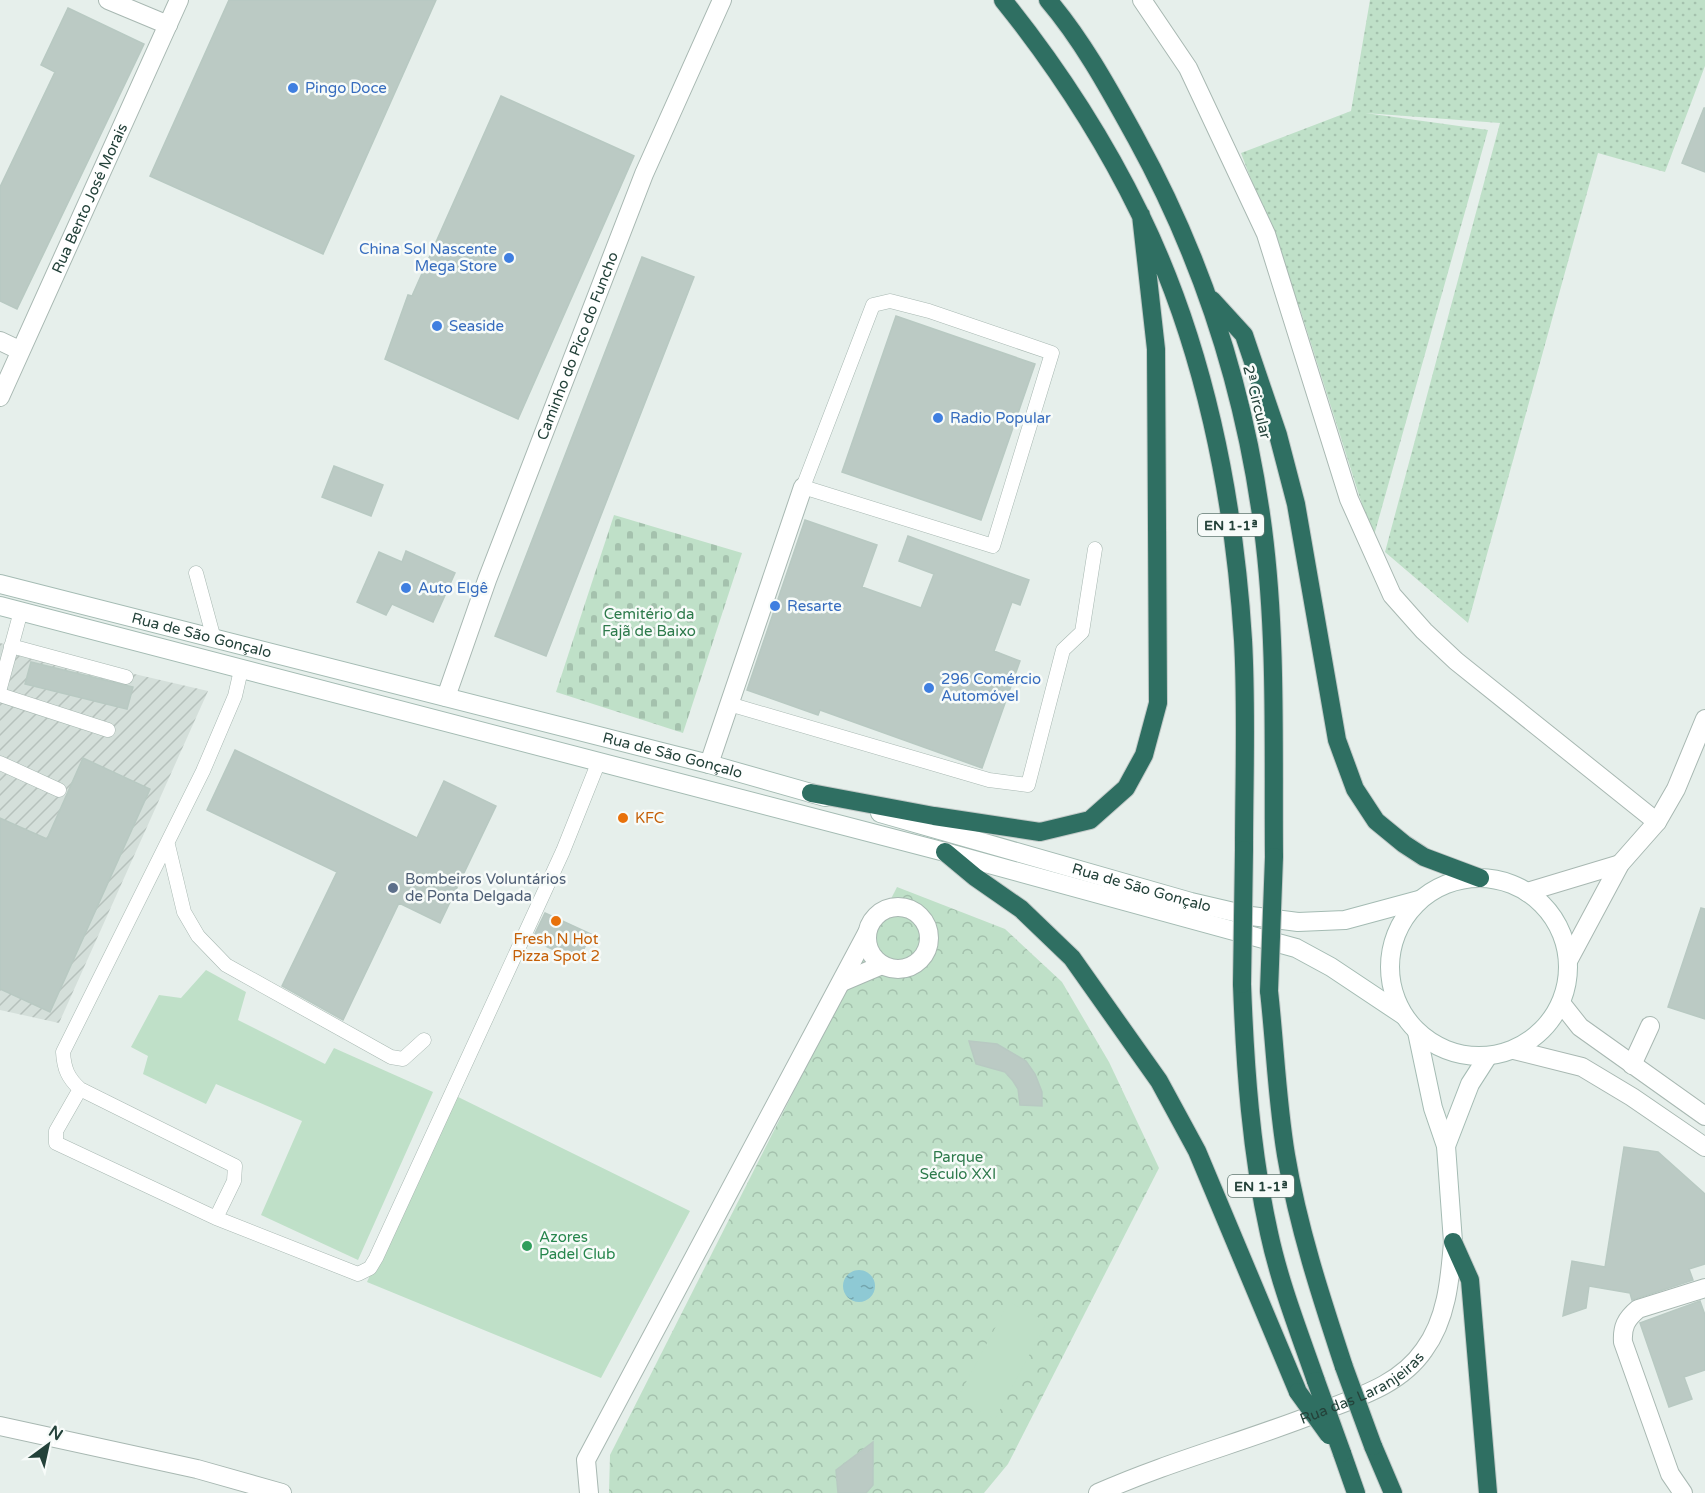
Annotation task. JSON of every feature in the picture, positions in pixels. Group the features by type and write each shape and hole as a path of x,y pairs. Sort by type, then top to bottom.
{"highway":[{"name":"EN 1-1ª","path":"1003,0 1032,37 1091,124 1141,215 1179,308 1212,421 1232,531 1243,641 1242,984 1245,1066 1269,1233 1290,1307 1356,1493"},
{"name":"2ª Circular","path":"1048,0 1114,100 1160,182 1209,296 1243,412 1263,530 1271,645 1274,856 1269,991 1286,1153 1299,1218 1317,1287 1373,1446 1393,1493"},
{"path":"811,793 934,816 1040,832 1090,820 1126,788 1144,755 1158,703 1156,349 1141,215"},
{"path":"1209,296 1244,335 1278,435 1296,504 1337,740 1355,789 1366,809 1389,834 1424,857 1480,878"},
{"path":"945,852 975,877 1021,909 1072,958 1159,1081 1197,1151 1298,1392 1342,1453"},
{"path":"1453,1242 1470,1280 1488,1493"}],"street":[{"path":"108,0 168,25"},
{"name":"Rua Bento José Morais","path":"0,397 19,350 179,0"},
{"name":"Caminho do Pico do Funcho","path":"446,697 487,580 644,174 722,0"},
{"path":"1142,0 1188,68 1266,234 1349,499 1392,595 1456,662 1657,822"},
{"path":"0,341 19,350"},
{"path":"709,764 803,487"},
{"name":"Rua de São Gonçalo","path":"0,584 709,764 1191,902 1251,916 1298,922 1345,920 1419,900"},
{"name":"Rua de São Gonçalo","path":"0,606 945,852 1296,948 1331,967 1403,1015"},
{"path":"1568,961 1620,864 1657,822 1676,789 1705,719"},
{"path":"1527,892 1620,864"},
{"path":"1480,878 1504,881 1527,892 1543,905 1556,921 1564,941 1568,961 1566,989 1550,1022 1533,1038 1514,1050 1488,1056 1462,1055 1446,1050 1417,1032 1403,1015 1393,992 1390,959 1393,942 1403,919 1419,900 1448,884 1480,878"},
{"path":"589,1493 586,1460 842,982 871,922 880,913 895,907 916,912 927,927 929,944 919,962 907,968 892,968 882,965 871,954 867,944 867,933"},
{"path":"842,982 882,965"},
{"path":"1561,1003 1580,1027 1705,1116"},
{"path":"1632,1065 1650,1026"},
{"name":"Rua das Laranjeiras","path":"1098,1493 1286,1426 1382,1387 1402,1374 1424,1351 1440,1320 1449,1282 1453,1242 1446,1146 1433,1108 1417,1032"},
{"path":"1514,1050 1582,1067 1632,1097 1705,1147"},
{"name":"Rua das Laranjeiras","path":"1446,1146 1466,1092 1488,1056"},
{"path":"1683,1493 1670,1474 1623,1342 1624,1324 1638,1309 1705,1288"},
{"path":"0,1426 197,1469 282,1493"}],"lane":[{"path":"890,301 929,311 1052,353 993,546 803,487 873,305 890,301"},
{"path":"729,704 989,780 1028,785 1063,650 1082,632 1095,549"},
{"path":"196,573 214,639"},
{"path":"0,688 21,611"},
{"path":"11,646 126,677"},
{"path":"216,1218 234,1181 235,1166 81,1089 69,1080 63,1052 168,845 235,696 241,670"},
{"path":"0,695 108,730"},
{"path":"81,1089 56,1131 56,1143 216,1218 358,1274 370,1268 563,851 599,761"},
{"path":"0,763 59,790"},
{"path":"168,845 184,912 198,936 226,965 391,1057 403,1059 424,1040"}],"shaded area":[{"path":"0,643 208,691 59,1023 0,1010"}],"green space":[{"path":"1370,0 1705,0 1705,66 1665,172 1598,153 1468,623 1385,552 1500,123 1365,113 1488,130 1373,539 1301,312 1241,153 1351,111"},
{"name":"Cemitério da Fajã de Baixo","path":"614,515 742,553 683,733 556,692"},
{"name":"Parque Século XXI","path":"897,887 1005,929 1062,982 1109,1062 1159,1168 1008,1464 984,1493 609,1493 610,1455"},
{"path":"206,970 246,992 238,1020 325,1064 334,1048 433,1092 358,1260 261,1215 302,1121 216,1084 206,1104 143,1074 148,1056 131,1047 159,995 181,998"},
{"name":"Azores Padel Club","path":"452,1094 690,1211 601,1378 367,1282"},
{"path":"1009,1302 1047,1322 995,1419 957,1399"}],"water":[{"path":"859,1270 871,1274 875,1286 871,1298 859,1302 847,1298 843,1286 847,1274"}],"building":[{"name":"Pingo Doce","path":"229,0 436,0 323,254 150,176"},
{"path":"68,8 144,44 17,309 0,301 0,187 55,72 41,65"},
{"name":"China Sol Nascente Mega Store","path":"501,96 634,156 518,419 385,359 408,295 412,296"},
{"path":"1705,108 1705,172 1682,163"},
{"path":"642,257 694,277 546,656 495,636"},
{"name":"Radio Popular","path":"896,316 1035,364 981,520 842,472"},
{"path":"334,466 383,485 371,516 322,497"},
{"path":"805,520 877,545 862,587 921,608 934,574 899,561 908,536 1029,580 1020,605 1012,602 994,651 1020,661 982,768 820,710 818,715 747,690"},
{"name":"Auto Elgê","path":"406,551 455,573 433,622 392,604 386,615 357,602 379,552 402,562"},
{"path":"31,662 133,687 127,709 25,684"},
{"name":"Bombeiros Voluntários de Ponta Delgada","path":"235,750 417,838 444,781 496,806 440,923 399,903 343,1020 282,986 337,872 207,810"},
{"path":"83,758 150,789 50,1012 0,989 0,818 47,839"},
{"path":"1701,908 1705,909 1705,1019 1668,1007"},
{"path":"545,913 591,934 578,961 532,940"},
{"path":"969,1041 997,1044 1026,1061 1035,1074 1042,1092 1042,1106 1020,1105 1018,1089 1013,1081 1005,1072 976,1064"},
{"path":"1624,1147 1658,1152 1705,1194 1705,1264 1689,1269 1693,1280 1632,1300 1630,1293 1589,1286 1586,1308 1563,1316 1572,1261 1605,1267"},
{"path":"1700,1301 1705,1315 1705,1370 1684,1377 1692,1399 1669,1407 1640,1323"},
{"path":"873,1442 873,1485 866,1493 838,1493 836,1470"}],"place":[{"name":"Pingo Doce","path":"293,88"},
{"name":"China Sol Nascente Mega Store","path":"509,258"},
{"name":"Seaside","path":"437,326"},
{"name":"Radio Popular","path":"938,418"},
{"name":"Auto Elgê","path":"406,588"},
{"name":"Resarte","path":"775,606"},
{"name":"296 Comércio Automóvel","path":"929,688"},
{"name":"KFC","path":"623,818"},
{"name":"Bombeiros Voluntários de Ponta Delgada","path":"393,888"},
{"name":"Fresh N Hot Pizza Spot 2","path":"556,921"},
{"name":"Azores Padel Club","path":"527,1246"}]}
